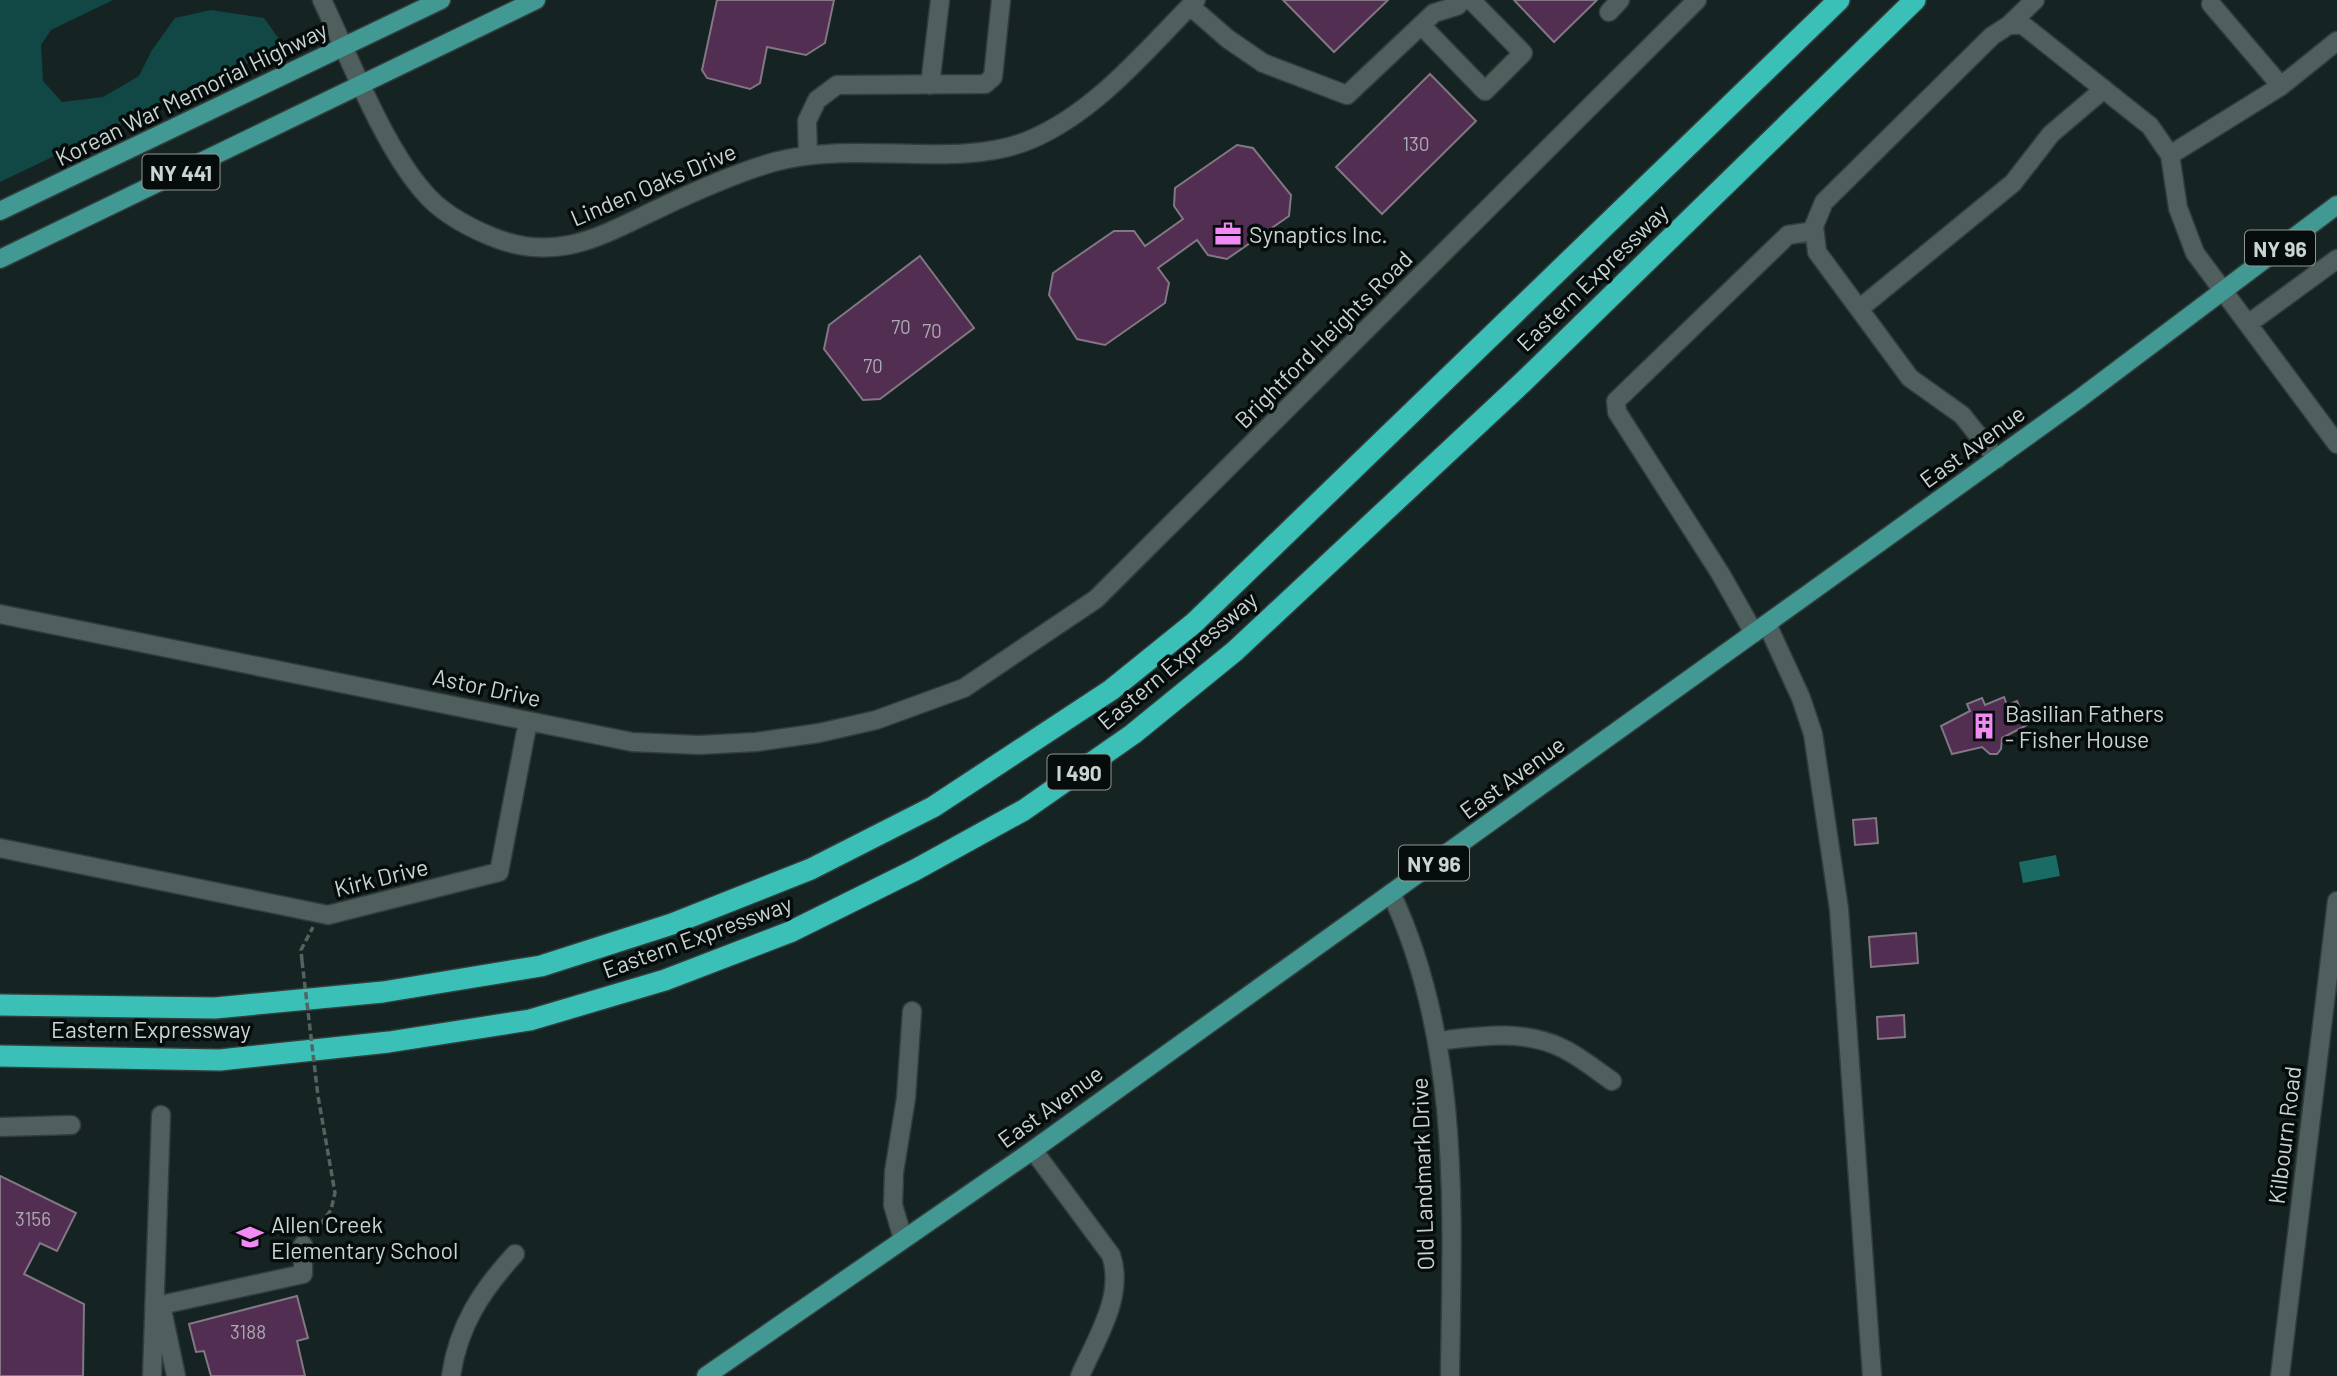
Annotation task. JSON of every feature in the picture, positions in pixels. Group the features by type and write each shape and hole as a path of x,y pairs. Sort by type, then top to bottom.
{"highway":[{"name":"Eastern Expressway","path":"1,1005 215,1008 383,992 541,966 671,924 811,869 933,807 1111,690 1194,623 1839,0"},
{"name":"Eastern Expressway","path":"0,1056 220,1059 389,1042 530,1020 665,981 790,932 915,870 1024,810 1133,734 1235,651 1522,383 1915,0"}],"main road":[{"name":"Korean War Memorial Highway","path":"0,211 441,0"},
{"name":"NY 441","path":"0,259 536,0"},
{"name":"East Avenue","path":"706,1376 1033,1150 1997,459 2337,205"}],"street":[{"name":"Linden Oaks Drive","path":"322,0 404,166 424,192 466,225 492,237 526,247 555,248 587,242 715,182 808,155 877,151 960,153 995,150 1028,141 1057,127 1083,109 1193,3"},
{"path":"930,85 940,0"},
{"path":"808,155 807,121 817,100 837,85 985,84 993,76 1001,0"},
{"path":"1193,3 1228,40 1263,63 1348,95 1434,13 1457,6 1463,0"},
{"path":"1421,25 1485,91 1523,53 1471,0"},
{"name":"Brightford Heights Road","path":"964,688 1096,599 1697,0"},
{"path":"1997,459 1962,415 1910,378 1817,252 1814,231 1824,202 1992,36 2009,25 2035,0"},
{"path":"2211,4 2281,86"},
{"path":"2009,25 2023,25 2150,126 2170,155 2178,208 2195,253 2337,444"},
{"path":"2170,155 2281,86 2337,41"},
{"path":"1858,309 2013,183 2051,134 2104,89"},
{"path":"1814,231 1788,235 1616,401 1617,412 1720,573 1760,628 1801,698 1813,734 1839,909 1872,1376"},
{"path":"2248,324 2337,259"},
{"name":"Astor Drive","path":"0,614 632,742 699,745 756,742 819,733 876,720 964,688"},
{"name":"Kirk Drive","path":"0,848 328,915 499,872 528,721"},
{"name":"Old Landmark Drive","path":"1391,894 1414,948 1427,988 1438,1041 1448,1125 1450,1376"},
{"name":"Kilbourn Road","path":"2280,1376 2337,901"},
{"path":"903,1239 892,1205 894,1172 906,1098 912,1011"},
{"path":"1438,1041 1490,1035 1529,1038 1562,1048 1612,1081"},
{"path":"152,1376 161,1115"},
{"path":"0,1127 71,1125"},
{"path":"1033,1150 1111,1255 1114,1264 1115,1285 1109,1310 1080,1376"},
{"path":"161,1306 303,1274 303,1245"},
{"path":"451,1376 465,1325 485,1287 515,1254"},
{"path":"155,1274 176,1376"}],"path":[{"path":"303,1245 331,1210 335,1193 318,1096 301,950 320,914"}],"shaded area":[{"path":"0,0 113,0 51,30 41,45 43,81 62,102 103,97 139,76 152,50 175,18 211,10 264,18 284,46 0,182"},
{"path":"2056,855 2060,876 2023,883 2019,862"}],"building":[{"path":"717,0 834,0 825,43 806,55 767,47 760,83 750,89 707,78 702,70"},
{"path":"1283,0 1388,0 1334,52"},
{"path":"1514,0 1597,0 1554,42"},
{"path":"1430,74 1476,121 1382,214 1336,167"},
{"path":"1237,145 1253,148 1291,195 1289,216 1227,259 1208,255 1197,240 1158,268 1169,283 1165,303 1105,345 1077,339 1049,295 1053,273 1114,231 1134,231 1145,246 1183,219 1174,206 1175,188"},
{"path":"920,256 974,328 880,399 863,400 824,349 829,325"},
{"name":"Basilian Fathers - Fisher House","path":"2004,697 2007,705 2017,701 2027,725 2002,738 2001,749 1997,754 1990,754 1982,747 1952,754 1941,726 1970,711 1967,704 1982,698 1985,705"},
{"path":"1876,818 1878,843 1855,845 1853,820"},
{"path":"1916,933 1918,963 1871,967 1869,937"},
{"path":"1904,1015 1905,1037 1878,1039 1877,1017"},
{"path":"0,1176 76,1213 57,1251 40,1243 24,1274 84,1304 83,1376 0,1376"},
{"path":"297,1296 308,1338 297,1341 305,1376 211,1376 204,1351 196,1352 189,1324"}],"place":[{"name":"Synaptics Inc.","path":"1228,234"},
{"name":"Basilian Fathers - Fisher House","path":"1984,726"},
{"name":"Allen Creek Elementary School","path":"250,1237"}]}
